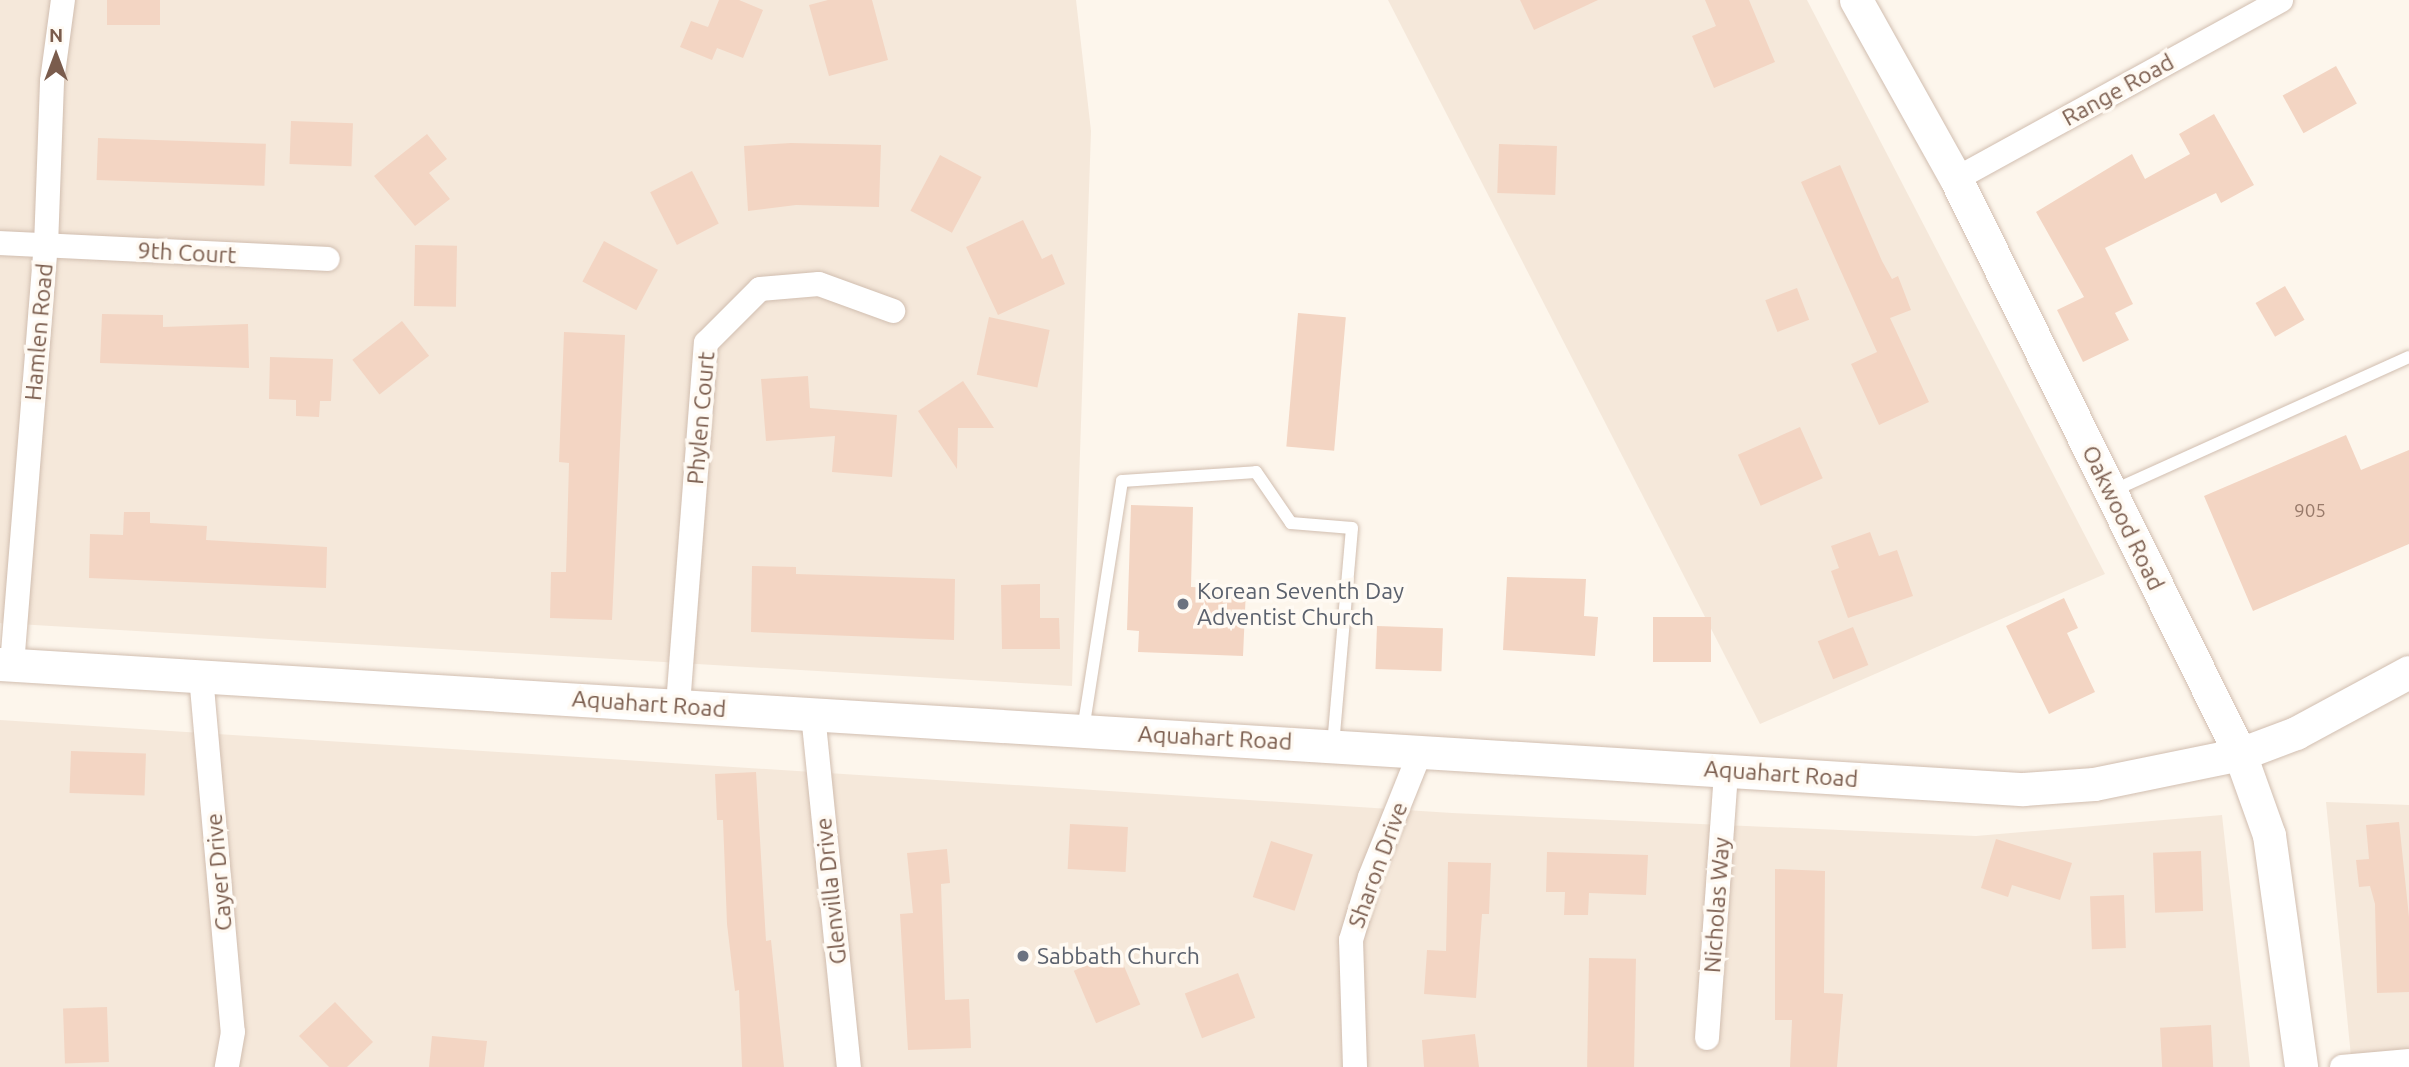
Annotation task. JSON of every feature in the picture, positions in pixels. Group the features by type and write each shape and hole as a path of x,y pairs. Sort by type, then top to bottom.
{"street":[{"name":"Hamlen Road","path":"6,664 46,247 52,81 63,0"},
{"name":"Oakwood Road","path":"1856,0 1956,179 2240,754 2269,835 2301,1067"},
{"name":"Range Road","path":"1956,179 2281,0"},
{"name":"9th Court","path":"0,243 328,259"},
{"name":"Phylen Court","path":"678,705 706,343 760,289 819,284 893,311"},
{"name":"Aquahart Road","path":"6,664 2023,789 2094,784 2240,754 2296,733 2409,672"},
{"name":"Cayer Drive","path":"201,676 233,1032 227,1067"},
{"name":"Glenvilla Drive","path":"813,714 849,1067"},
{"name":"Sharon Drive","path":"1355,1067 1351,940 1370,877 1421,750"},
{"name":"Nicholas Way","path":"1707,1038 1726,771"},
{"path":"2342,1067 2409,1061"}],"lane":[{"path":"2110,492 2409,357"},
{"path":"1083,730 1122,481 1256,472 1291,523 1352,528 1333,745"}],"shaded area":[{"path":"0,0 1076,0 1091,131 1072,686 0,623"},
{"path":"1388,0 1807,0 2105,574 1760,724"},
{"path":"0,720 1452,813 1976,836 2222,815 2250,1067 0,1067"},
{"path":"2326,802 2409,805 2409,1067 2352,1067"}],"building":[{"path":"107,0 160,0 160,25 107,25"},
{"path":"719,0 739,0 763,10 743,58 717,48 712,60 680,47 691,21 708,27"},
{"path":"828,0 872,0 888,60 829,76 809,5"},
{"path":"1520,0 1598,0 1534,30"},
{"path":"1705,0 1749,0 1775,62 1714,88 1692,36 1716,26"},
{"path":"2336,66 2357,104 2303,133 2283,96"},
{"path":"2214,114 2254,185 2221,203 2216,193 2105,248 2133,304 2115,313 2129,340 2083,362 2057,310 2084,297 2036,212 2132,154 2145,179 2190,154 2179,134"},
{"path":"291,121 353,123 351,166 289,164"},
{"path":"427,134 447,159 429,173 450,199 415,226 374,176"},
{"path":"98,138 266,144 264,186 97,180"},
{"path":"791,143 881,145 879,207 796,205 748,211 744,146"},
{"path":"1499,144 1557,146 1555,195 1497,193"},
{"path":"940,155 981,177 952,233 910,211"},
{"path":"1840,165 1882,261 1892,279 1898,276 1911,310 1890,318 1929,402 1879,425 1851,364 1877,352 1801,182"},
{"path":"692,171 719,224 677,245 650,192"},
{"path":"1023,220 1042,259 1052,254 1065,284 998,315 966,247"},
{"path":"604,241 658,270 636,310 582,282"},
{"path":"415,245 457,246 456,307 414,306"},
{"path":"2285,286 2304,320 2275,337 2256,303"},
{"path":"1797,288 1809,320 1777,332 1765,300"},
{"path":"1298,313 1346,317 1334,451 1286,446"},
{"path":"102,314 163,315 163,327 248,324 249,368 100,363"},
{"path":"989,317 1050,330 1037,388 977,375"},
{"path":"402,321 429,356 379,394 352,360"},
{"path":"564,332 625,335 612,620 550,618 551,572 566,572 569,463 559,462"},
{"path":"270,357 333,359 331,401 320,401 319,417 296,416 296,400 269,399"},
{"path":"808,376 810,408 897,415 892,477 832,472 835,436 766,441 761,379"},
{"path":"963,381 994,428 958,428 957,469 918,411"},
{"path":"1800,427 1823,478 1761,506 1738,455"},
{"path":"2346,435 2361,470 2409,450 2409,544 2253,611 2204,496"},
{"path":"1131,505 1193,507 1191,587 1246,589 1243,656 1138,652 1139,631 1127,630"},
{"path":"124,512 150,512 150,523 207,526 206,540 327,547 326,588 89,578 90,534 123,535"},
{"path":"1870,532 1879,556 1897,550 1913,596 1848,618 1831,571 1839,568 1831,546"},
{"path":"752,566 796,567 796,574 955,579 954,640 751,632"},
{"path":"1507,577 1586,579 1584,616 1598,617 1595,656 1503,650"},
{"path":"1040,584 1040,618 1059,618 1060,649 1002,649 1001,585"},
{"path":"2064,598 2078,628 2067,633 2095,692 2049,714 2006,626"},
{"path":"1653,617 1711,617 1711,662 1653,662"},
{"path":"1377,626 1443,628 1441,671 1375,669"},
{"path":"1853,627 1868,665 1833,679 1818,641"},
{"path":"71,751 146,754 144,796 70,793"},
{"path":"756,772 766,941 771,940 784,1067 742,1067 739,990 735,991 727,924 723,820 717,820 715,774"},
{"path":"2399,822 2409,917 2409,992 2377,993 2375,904 2370,886 2359,887 2356,860 2369,859 2366,825"},
{"path":"1070,824 1128,827 1126,872 1068,869"},
{"path":"1996,839 2072,863 2060,900 2012,885 2008,897 1981,888"},
{"path":"1271,841 1313,855 1295,911 1253,897"},
{"path":"947,849 950,883 941,884 945,1000 969,999 971,1048 908,1050 900,914 913,913 907,853"},
{"path":"2201,851 2203,911 2155,913 2153,853"},
{"path":"1547,852 1648,855 1646,895 1589,893 1588,915 1564,915 1565,892 1546,892"},
{"path":"1448,862 1491,863 1489,914 1482,914 1476,998 1424,994 1427,950 1446,951"},
{"path":"1775,869 1825,871 1824,993 1843,994 1837,1067 1790,1067 1792,1020 1775,1020"},
{"path":"2124,895 2126,948 2092,949 2090,896"},
{"path":"1118,952 1140,1004 1096,1023 1074,971"},
{"path":"1589,958 1636,959 1634,1067 1587,1067"},
{"path":"1238,973 1255,1018 1202,1038 1185,993"},
{"path":"335,1002 373,1042 347,1067 329,1067 299,1036"},
{"path":"107,1007 109,1062 65,1064 63,1009"},
{"path":"2211,1025 2213,1067 2162,1067 2160,1028"},
{"path":"1475,1034 1479,1067 1424,1067 1422,1040"},
{"path":"432,1036 487,1041 484,1067 429,1067"}],"place":[{"name":"Korean Seventh Day Adventist Church","path":"1183,604"},
{"name":"Sabbath Church","path":"1023,956"}]}
